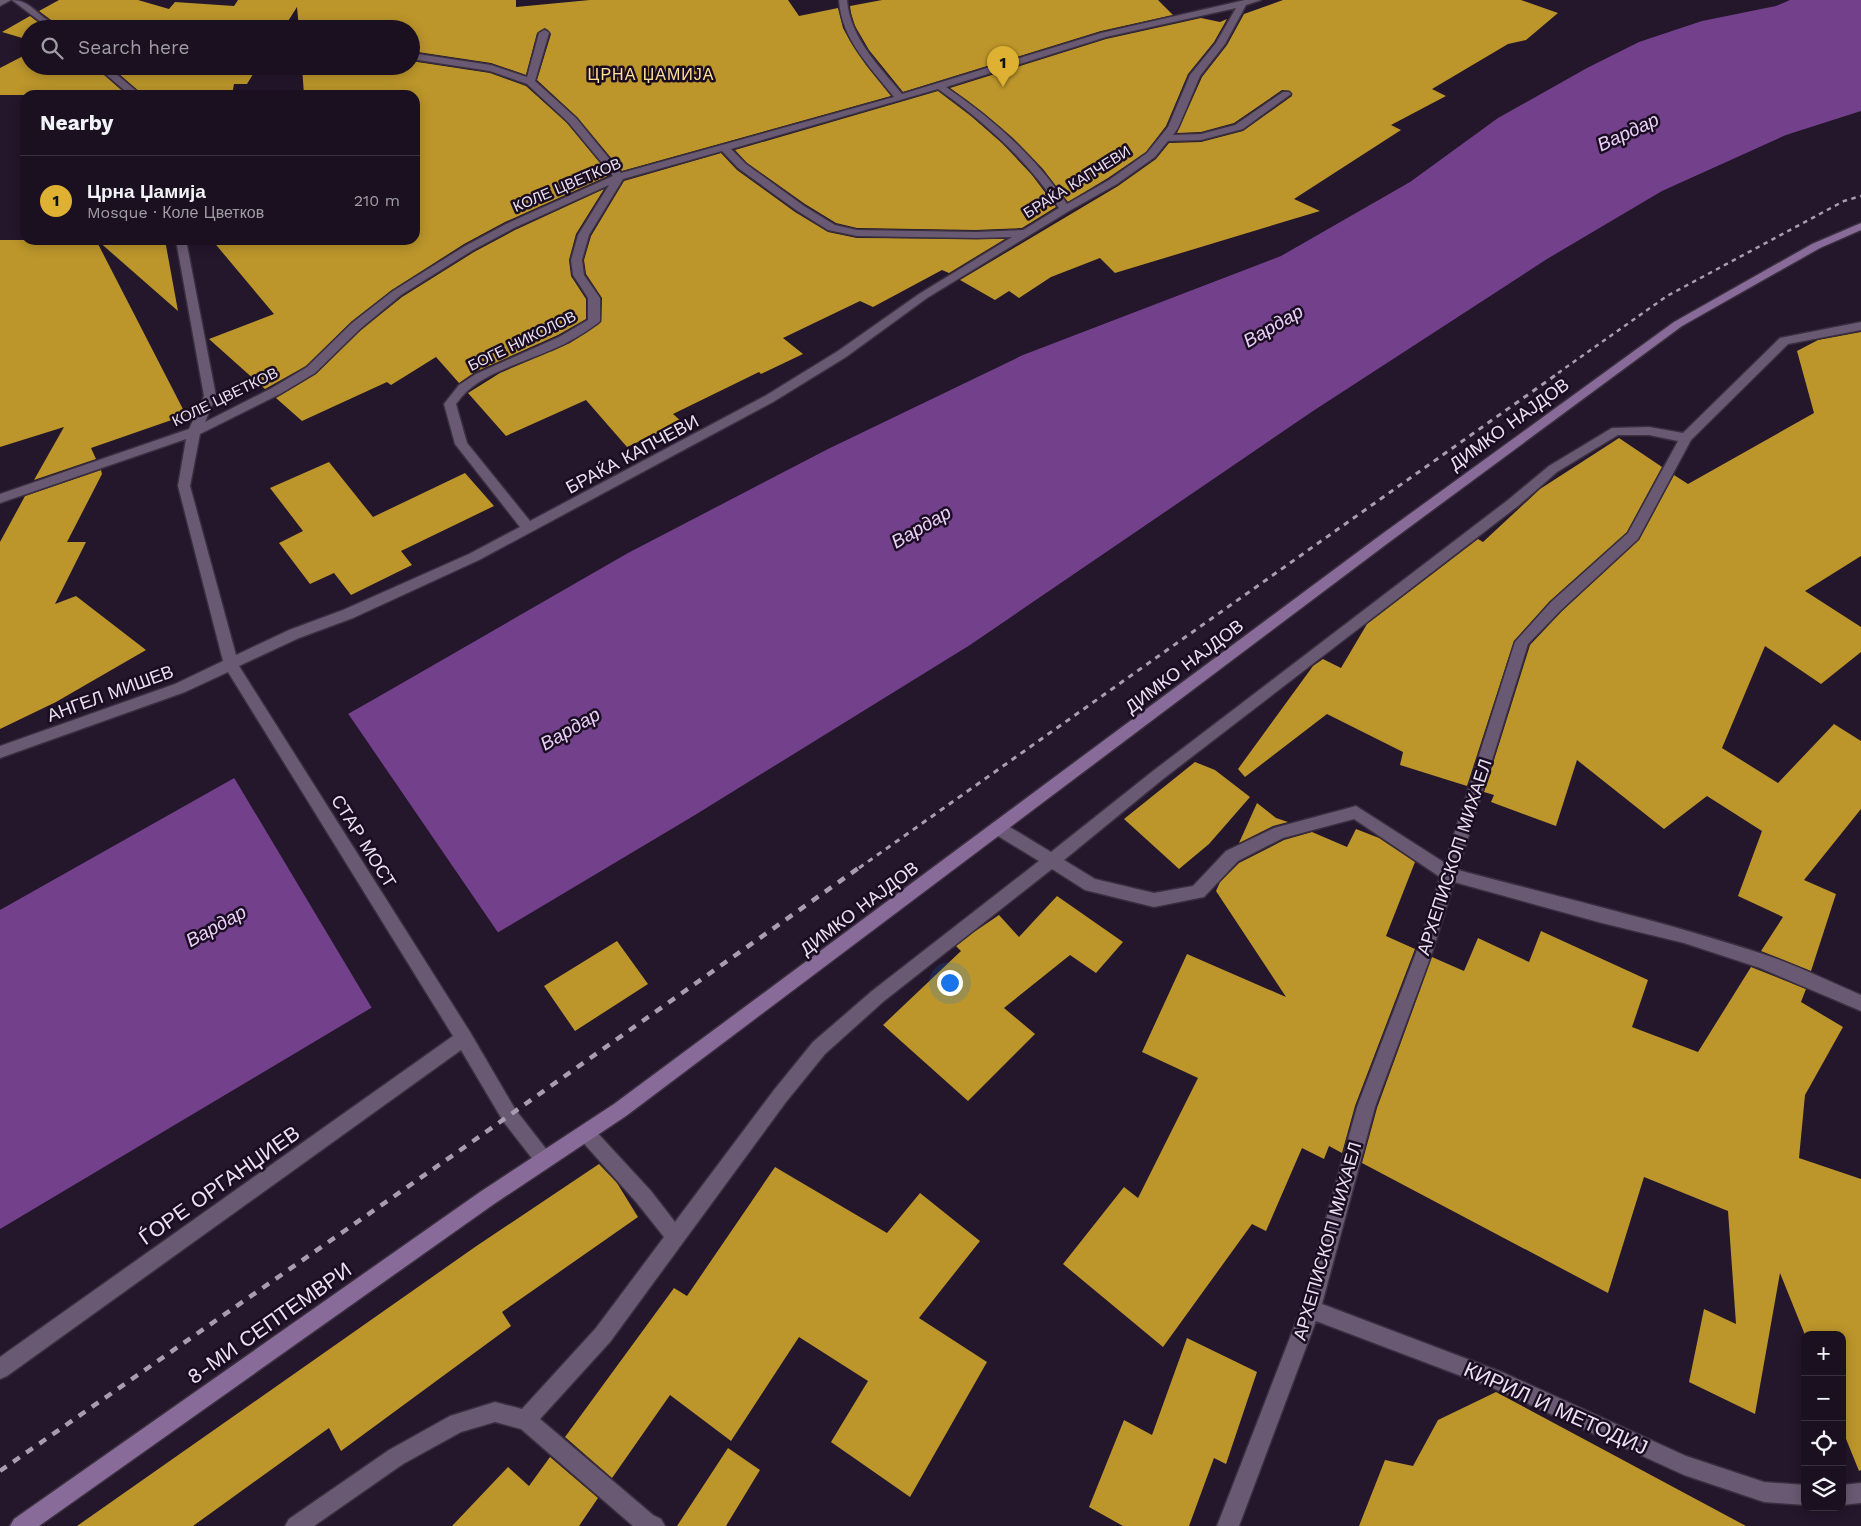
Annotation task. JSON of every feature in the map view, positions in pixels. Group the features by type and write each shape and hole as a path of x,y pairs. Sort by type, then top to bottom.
{"main road":[{"name":"ДИМКО НАЈДОВ","path":"544,1160 620,1110 1383,540 1678,324 1816,246 1861,226"},
{"name":"8-МИ СЕПТЕМВРИ","path":"21,1526 487,1198 544,1160"}],"street":[{"path":"0,3 7,0"},
{"path":"16,0 44,20"},
{"path":"844,0 842,10 849,28 900,98"},
{"name":"КОЛЕ ЦВЕТКОВ","path":"0,499 194,432 276,392 311,370 356,326 397,293 469,248 510,226 619,177 900,98 1104,35 1258,0"},
{"name":"БРАЌА КАПЧЕВИ","path":"231,664 294,634 348,614 456,565 529,529 769,400 842,354 923,296 1112,182 1151,155 1173,128 1195,75 1220,44 1242,4"},
{"path":"530,82 544,33"},
{"path":"420,57 491,68 515,75 530,82 572,120 619,177"},
{"path":"112,75 130,90"},
{"path":"939,86 962,102 1016,149 1050,185 1065,209"},
{"path":"1165,138 1201,137 1239,127 1286,94"},
{"name":"БРАЌА КАПЧЕВИ","path":"725,148 742,166 800,208 832,228 857,233 976,235 1027,232"},
{"name":"БОГЕ НИКОЛОВ","path":"529,529 461,444 450,404 463,387 484,375 579,333 594,321 594,299 576,272 578,251 584,233 619,177"},
{"name":"СТАР МОСТ","path":"182,245 210,396 194,432 184,486 231,664 464,1038 509,1115 544,1160"},
{"name":"АРХЕПИСКОП МИХАЕЛ","path":"1228,1526 1311,1309 1366,1107 1425,950 1522,642 1556,606 1633,536 1686,438 1784,341 1861,326"},
{"path":"526,1420 603,1335 780,1096 819,1048 878,996 1052,861 1158,775 1513,502 1553,469 1616,431 1649,431 1686,438"},
{"name":"АНГЕЛ МИШЕВ","path":"0,752 180,688 231,664"},
{"path":"998,828 1091,885 1154,900 1198,892 1232,856 1279,833 1356,812 1449,874 1684,936 1764,962 1861,1003"},
{"name":"ЃОРЕ ОРГАНЏИЕВ","path":"0,1368 464,1038"},
{"path":"586,1132 644,1197 676,1238"},
{"name":"КИРИЛ И МЕТОДИЈ","path":"1311,1309 1497,1380 1684,1465 1764,1492 1801,1495"},
{"path":"296,1526 396,1457 457,1423 495,1412 526,1420 646,1523 654,1526"},
{"path":"1846,1495 1861,1493"}],"water":[{"name":"Вардар","path":"1790,0 1861,0 1861,111 1786,135 1662,191 1547,259 1313,411 970,645 695,815 0,1229 0,910 371,701 628,553 828,449 1023,355 1281,256 1410,182 1498,118 1587,68 1639,42 1702,21 1776,6"}],"pier":[{"path":"347,712 499,934 373,1010 233,776"}],"building":[{"path":"59,0 138,0 169,9 175,2 234,6 238,0 516,0 516,7 590,0 788,0 799,16 838,8 843,28 850,41 866,65 891,96 622,171 577,117 537,80 551,34 545,28 537,33 526,75 491,63 420,52 420,20 298,20 297,7 289,20 51,20 39,11"},
{"path":"882,0 1158,0 1173,15 1101,31 903,92 869,50 855,26 851,13 850,6"},
{"path":"1283,0 1521,0 1558,13 1526,40 1508,44 1432,89 1446,96 1391,125 1401,130 1294,199 1320,211 1115,273 1100,258 1051,277 1019,298 1009,291 995,300 960,280 1118,186 1156,159 1169,143 1201,142 1243,131 1292,96 1290,91 1282,90 1234,123 1201,132 1177,133 1202,77 1227,45 1244,14"},
{"path":"30,16 35,20 23,20"},
{"path":"1201,18 1220,22 1227,19 1214,42 1188,74 1166,126 1146,152 1068,202 1043,169 1013,138 950,88 1106,39"},
{"path":"20,22 20,37 2,32"},
{"path":"20,58 20,75 104,75 121,90 20,90 20,95 0,95 0,68"},
{"path":"420,62 490,73 526,86 567,123 610,175 505,222 464,244 392,290 351,322 306,366 265,389 209,339 274,314 216,245 420,245 420,90 304,90 303,75 420,75"},
{"path":"120,75 252,75 247,84 234,84 233,90 137,90"},
{"path":"938,91 1003,144 1032,175 1056,207 1022,228 976,230 857,228 836,223 805,204 747,163 735,150"},
{"path":"721,153 737,170 795,212 828,232 857,238 1005,239 949,273 942,270 873,307 860,301 783,338 803,354 761,374 759,372 673,414 682,422 627,447 586,400 506,436 468,393 500,373 570,343 601,322 602,298 586,274 584,260 591,236 624,181"},
{"path":"604,189 576,234 569,260 571,276 586,299 586,319 558,335 475,372 459,383 436,357 391,385 387,382 302,421 276,398 316,374 361,330 402,297 474,252 515,230"},
{"path":"0,240 20,240 20,245 99,245 186,415 91,448 96,459 34,480 64,427 0,447"},
{"path":"103,245 166,245 178,311"},
{"path":"1861,332 1861,556 1805,591 1861,627 1861,652 1821,684 1765,646 1722,748 1778,783 1834,724 1861,741 1861,809 1804,880 1836,894 1811,971 1761,951 1783,917 1738,896 1762,831 1707,796 1664,829 1577,760 1556,826 1491,802 1494,795 1484,792 1530,645 1562,611 1639,540 1674,475 1688,484 1814,413 1797,351 1818,340"},
{"path":"1619,438 1662,467 1627,532 1550,601 1514,641 1467,786 1400,765 1403,752 1327,714 1245,777 1238,769 1313,666 1323,659 1341,668 1367,624 1478,539 1483,542 1540,489"},
{"path":"329,462 373,517 465,473 494,506 401,551 412,565 351,595 334,573 310,584 279,543 303,531 270,488"},
{"path":"101,470 102,474 67,542 86,542 55,604 76,596 146,650 56,702 0,729 0,542 25,496"},
{"path":"1195,762 1215,770 1250,797 1209,844 1179,869 1124,819"},
{"path":"1257,803 1276,818 1288,822 1273,826 1239,843"},
{"path":"1356,829 1379,838 1415,862 1386,936 1415,949 1355,1106 1342,1153 1329,1146 1324,1159 1302,1148 1266,1231 1252,1224 1163,1347 1063,1264 1124,1187 1138,1198 1198,1078 1142,1052 1187,954 1286,997 1216,891 1220,882 1239,863 1284,840 1312,832 1347,847"},
{"path":"1057,896 1123,942 1096,973 1070,955 1004,1008 1035,1034 968,1101 883,1025 961,951 956,946 974,932 999,915 1019,937"},
{"path":"1541,931 1648,980 1632,1027 1698,1052 1751,967 1806,989 1801,1002 1843,1027 1805,1095 1799,1158 1861,1179 1861,1470 1859,1471 1846,1439 1846,1331 1803,1331 1780,1273 1755,1414 1689,1382 1704,1309 1736,1324 1728,1211 1644,1177 1608,1293 1362,1163 1377,1108 1432,957 1464,971 1478,938 1529,962"},
{"path":"617,941 648,984 575,1031 544,986"},
{"path":"599,1164 617,1183 638,1217 502,1312 511,1326 341,1451 329,1428 193,1526 77,1526 475,1247"},
{"path":"775,1167 887,1233 920,1193 980,1241 919,1318 987,1362 910,1497 831,1442 868,1381 799,1337 731,1441 670,1395 612,1478 565,1437 674,1288 687,1296"},
{"path":"1187,1338 1257,1372 1226,1464 1214,1458 1189,1526 1123,1526 1089,1507 1124,1420 1152,1435"},
{"path":"1496,1392 1746,1526 1359,1526 1385,1460 1413,1466 1438,1420"},
{"path":"728,1448 760,1470 726,1526 677,1526"},
{"path":"550,1457 598,1498 579,1526 452,1526 508,1467 529,1486"}],"railway":[{"path":"1558,373 1667,296 1844,201 1861,196"},
{"path":"859,868 1560,372"},
{"path":"0,1471 459,1151 860,867"}],"place":[{"name":"Црна Џамија","path":"1003,87"}],"district":[{"name":"ЦРНА ЏАМИЈА","path":"651,74"}]}
